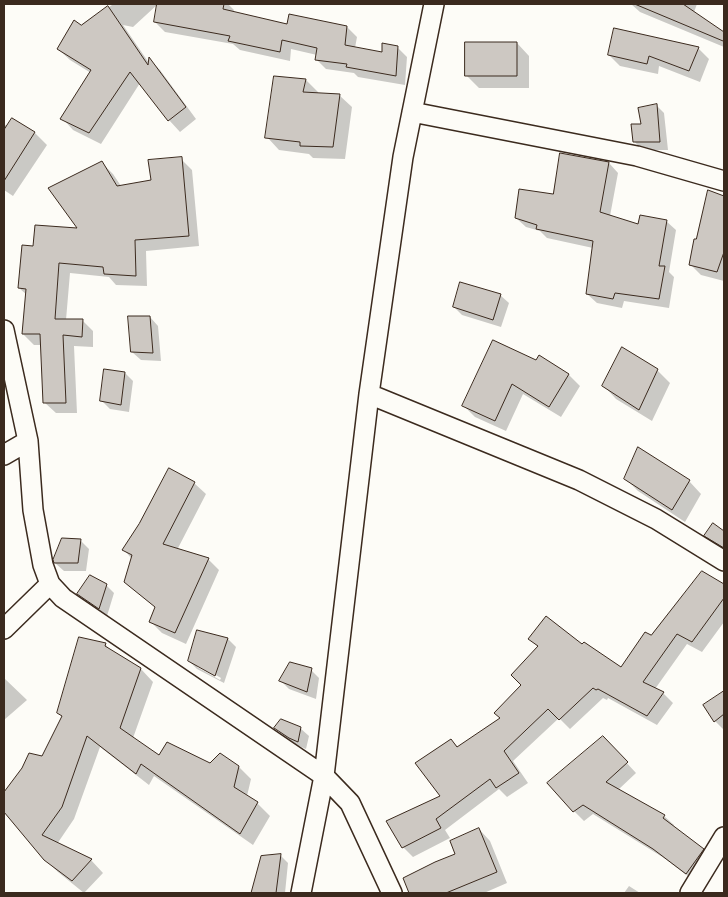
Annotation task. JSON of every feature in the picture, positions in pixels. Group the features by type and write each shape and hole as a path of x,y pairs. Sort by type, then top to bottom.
{"street":[{"path":"301,893 324,776 369,394 402,157 434,4"},
{"path":"412,112 636,156 724,180"},
{"path":"4,330 28,442 33,510 43,565 50,584 63,598 324,776 350,803 392,893"},
{"path":"369,394 579,480 656,519 724,561"},
{"path":"4,456 28,442"},
{"path":"4,629 50,584"},
{"path":"690,893 724,837"}],"building":[{"path":"157,4 224,4 223,9 287,24 289,14 347,26 345,45 382,52 382,43 398,46 396,76 346,67 347,64 315,60 317,48 282,40 280,52 228,41 230,36 154,22"},
{"path":"635,4 683,4 724,32 724,41"},
{"path":"108,6 148,65 149,57 186,107 168,121 130,72 89,133 60,119 91,70 57,49 74,20 81,25"},
{"path":"614,28 699,47 689,71 649,56 647,64 608,55"},
{"path":"465,42 517,42 517,76 465,76"},
{"path":"274,76 306,79 303,92 340,94 333,147 300,146 300,142 265,138"},
{"path":"657,104 660,142 633,142 631,124 641,124 638,108"},
{"path":"12,118 35,132 4,181 4,130"},
{"path":"560,153 609,162 600,212 638,224 640,215 667,220 659,266 665,266 659,299 615,293 613,299 586,294 593,241 536,229 537,225 515,218 519,189 553,194"},
{"path":"182,157 189,236 135,240 136,276 104,274 103,267 59,263 55,319 83,319 82,337 63,335 66,403 43,403 40,334 22,334 26,289 18,288 22,245 33,246 35,225 77,228 48,188 102,161 117,186 151,180 148,160"},
{"path":"708,190 724,196 724,252 717,272 689,265 694,239 696,239"},
{"path":"460,282 501,294 493,320 453,307"},
{"path":"128,316 150,316 153,353 131,352"},
{"path":"493,340 536,360 539,355 569,374 549,407 512,384 495,421 462,406"},
{"path":"622,347 658,369 639,410 602,386"},
{"path":"104,369 125,372 121,405 100,401"},
{"path":"638,447 690,480 672,510 624,479"},
{"path":"169,468 195,482 163,544 209,558 175,633 149,622 155,607 124,582 132,555 122,550 139,524"},
{"path":"713,523 724,531 724,548 704,536"},
{"path":"62,538 81,539 78,563 54,563 53,560"},
{"path":"702,571 724,584 724,598 692,642 677,634 643,682 664,692 647,716 593,688 559,720 548,709 504,751 519,773 496,788 490,779 436,819 441,828 402,848 386,821 440,796 415,763 451,739 457,747 500,718 494,713 521,685 511,675 538,646 528,639 546,616 582,644 584,642 621,667 645,632 651,635"},
{"path":"90,575 107,584 99,609 77,594"},
{"path":"197,630 228,638 215,676 188,661"},
{"path":"79,637 106,643 105,646 141,668 120,728 159,755 167,742 210,763 220,753 239,766 234,787 258,802 240,834 141,764 136,774 87,736 62,807 42,835 92,859 72,881 44,860 4,812 4,792 22,768 29,753 42,756 62,716 57,713"},
{"path":"290,662 312,668 307,692 279,681"},
{"path":"724,691 724,714 714,722 703,705"},
{"path":"281,719 301,727 298,742 274,728"},
{"path":"603,736 628,762 606,782 665,815 663,818 704,849 686,874 653,849 583,805 573,812 547,783"},
{"path":"479,828 497,872 446,893 409,893 403,878 455,854 450,841"},
{"path":"281,854 276,893 251,893 261,856"}]}
